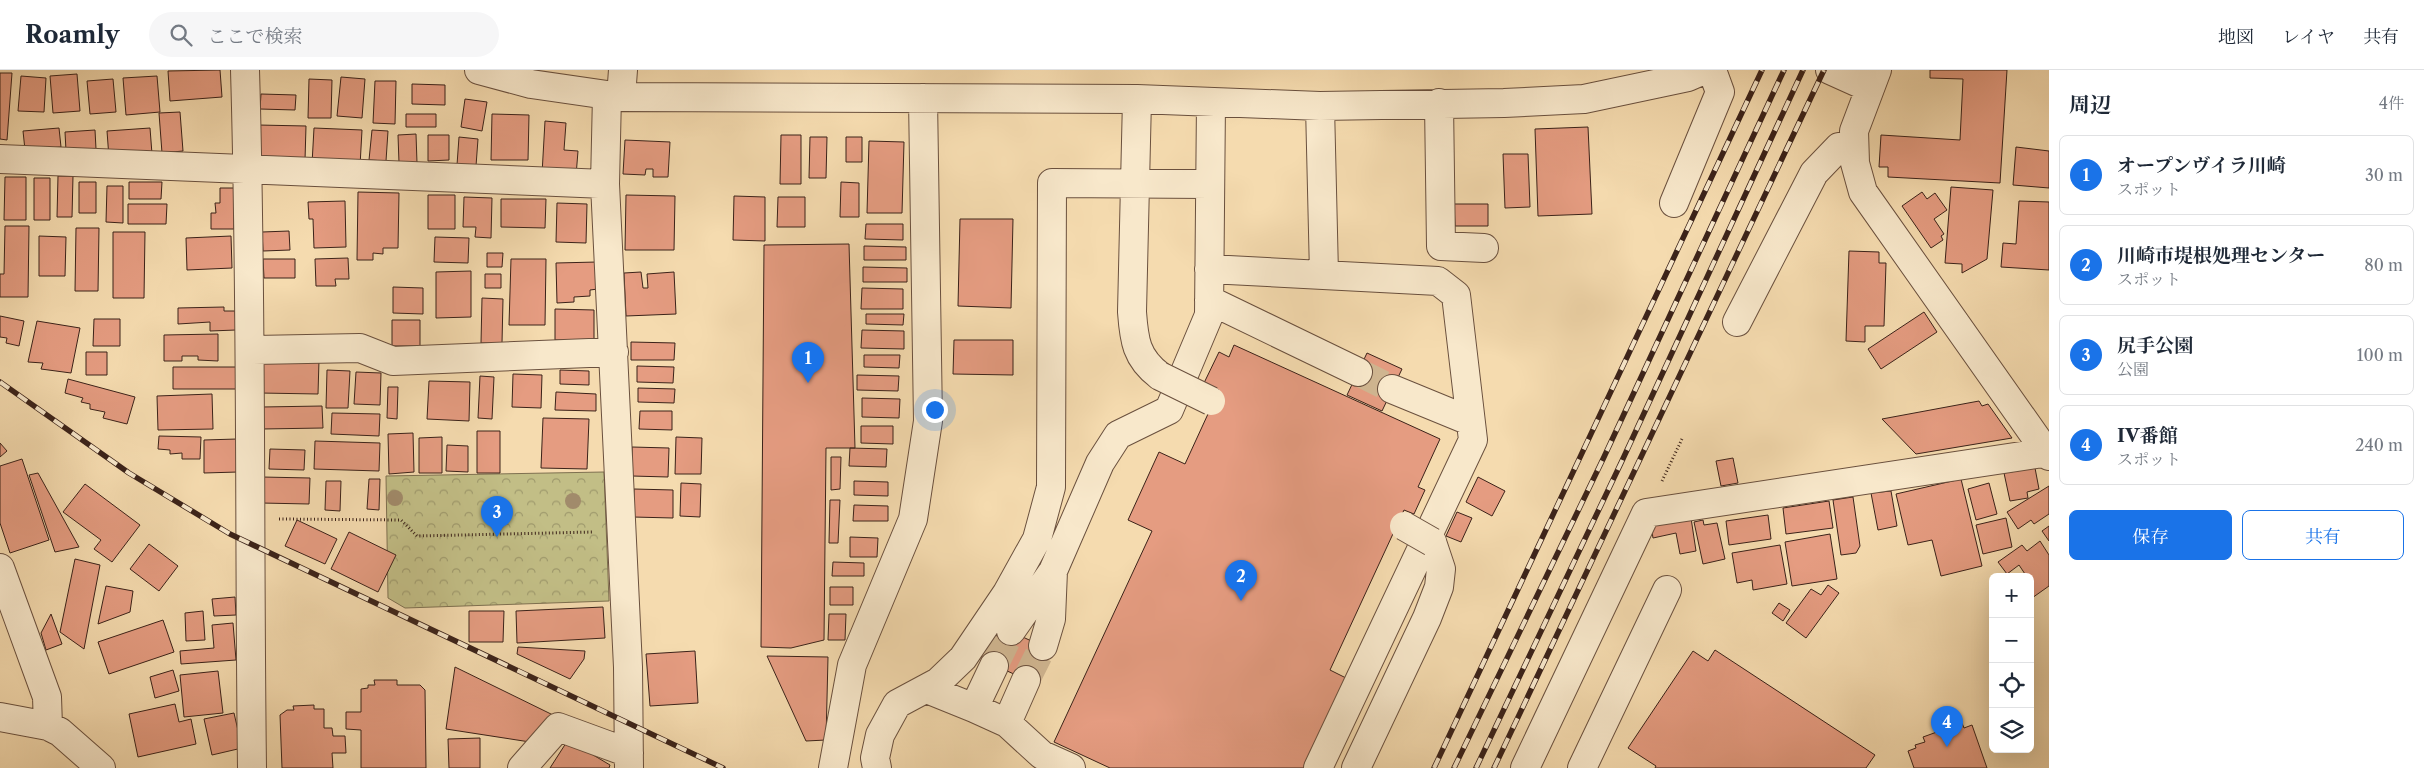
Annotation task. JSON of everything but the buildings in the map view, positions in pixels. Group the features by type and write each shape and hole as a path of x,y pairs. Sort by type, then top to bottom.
{"street":[{"path":"245,70 250,350 249,519 252,768"},
{"path":"479,70 531,84 614,96 1137,99 1320,106 1504,103 1584,99 1688,77 1704,70"},
{"path":"522,768 558,727 629,760 628,667 605,184 614,96 623,70"},
{"path":"1674,203 1720,92 1712,70"},
{"path":"1525,768 1646,514 2048,453 1863,192 1853,146 1854,131 1873,79 1830,70"},
{"path":"833,768 852,665 913,519 928,421 923,98"},
{"path":"1137,99 1132,312 1134,334 1139,354 1148,367 1160,376 1211,401"},
{"path":"1011,631 1053,572 1100,463 1118,435 1170,410 1209,315 1211,102"},
{"path":"1439,103 1441,246 1484,248"},
{"path":"1320,106 1324,274"},
{"path":"1737,322 1814,173 1838,147 1853,146"},
{"path":"0,159 605,184"},
{"path":"877,768 875,758 880,735 897,704 938,682 963,658 1007,593 1037,539 1051,487 1052,183 1135,182 1210,184"},
{"path":"1209,269 1438,281 1456,295 1472,440 1318,768"},
{"path":"1209,300 1358,372"},
{"path":"250,350 360,348 393,361 614,352"},
{"path":"1392,389 1470,421"},
{"path":"1051,487 1083,502"},
{"path":"1356,768 1428,618 1438,587 1441,569 1432,542 1404,526"},
{"path":"0,568 47,697 48,726"},
{"path":"1043,646 1052,619 1053,572"},
{"path":"1582,768 1668,590"},
{"path":"974,708 994,666"},
{"path":"1007,722 1026,680"},
{"path":"927,689 1007,722 1042,755 1071,768"},
{"path":"0,717 48,726 60,732 101,768"}],"path":[{"path":"1646,514 1682,439"},
{"path":"249,519 401,520 417,536 622,532"}],"green space":[{"path":"604,472 609,601 405,608 388,598 386,476"}],"tunnel":[{"path":"1358,372 1392,389"},
{"path":"994,666 1011,631"},
{"path":"1026,680 1043,646"}],"railway":[{"path":"1434,768 1762,70"},
{"path":"1454,768 1604,457 1784,70"},
{"path":"1476,768 1621,463 1803,70"},
{"path":"1494,768 1824,70"},
{"path":"0,382 129,473 230,534 723,768"}],"place":[{"name":"オープンヴイラ川崎","path":"808,383"},
{"name":"尻手公園","path":"497,537"},
{"name":"川崎市堤根処理センター","path":"1241,601"},
{"name":"IV番館","path":"1947,747"}]}
